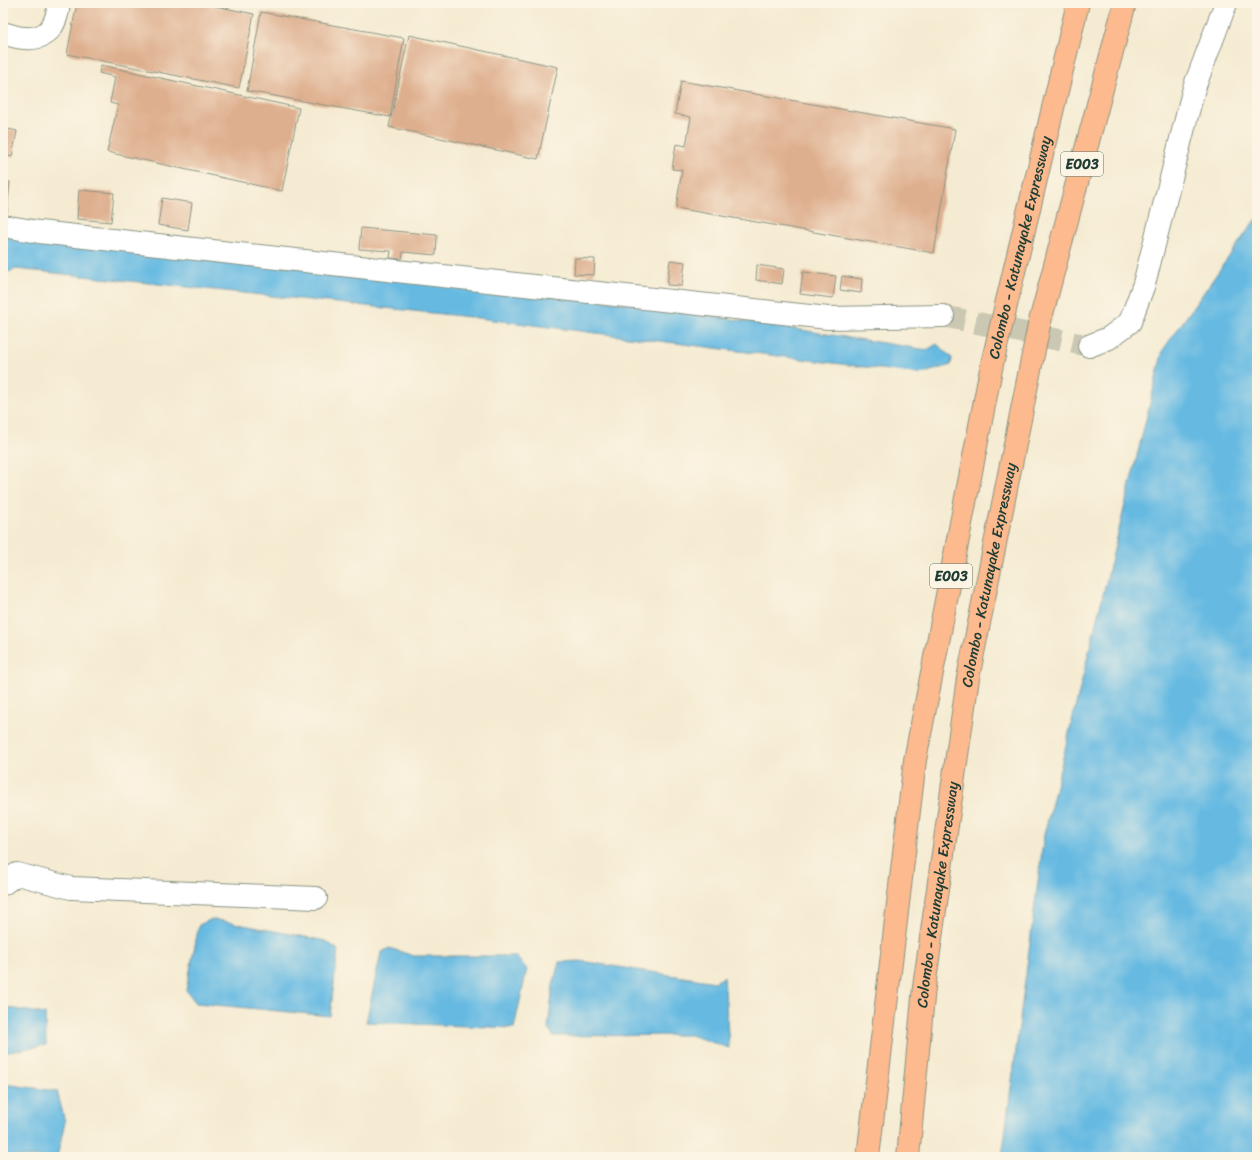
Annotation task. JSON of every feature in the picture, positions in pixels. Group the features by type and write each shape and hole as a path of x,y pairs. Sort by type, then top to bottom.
{"highway":[{"name":"Colombo - Katunayake Expressway","path":"868,1157 915,760 992,364 1078,3"},
{"name":"Colombo - Katunayake Expressway","path":"908,1157 924,987 968,678 1039,324 1125,3"}],"street":[{"path":"3,34 25,38 44,36 52,28 59,3"},
{"path":"1089,346 1109,338 1130,322 1144,284 1194,88 1226,3"},
{"path":"3,226 46,233 828,318 943,316"},
{"path":"3,884 17,874 70,888 316,898"}],"water":[{"path":"1257,217 1257,1157 1002,1157 1044,835 1163,350"},
{"path":"3,235 650,306 927,350 937,344 952,358 951,365 920,374 470,317 16,269 3,274"},
{"path":"212,919 326,941 338,950 330,1016 196,1003 186,990 199,925"},
{"path":"389,948 414,956 515,956 527,969 514,1028 366,1022 381,953"},
{"path":"580,961 715,982 724,977 729,1048 690,1035 553,1036 548,1028 553,985 559,962"},
{"path":"3,1007 45,1014 46,1045 3,1053"},
{"path":"3,1084 57,1091 65,1122 57,1157 14,1157 3,1155"}],"building":[{"path":"77,3 200,3 254,14 239,88 67,54"},
{"path":"261,12 404,38 390,117 247,91"},
{"path":"409,35 558,67 538,159 389,127"},
{"path":"101,65 299,108 282,191 107,152 118,105 110,103 115,77 99,73"},
{"path":"681,81 955,129 934,253 676,208 682,170 672,169 676,144 686,146 691,117 675,114"},
{"path":"3,128 17,131 12,157 3,155"},
{"path":"3,181 10,182 7,213 3,212"},
{"path":"79,190 114,193 111,222 77,219"},
{"path":"162,198 192,203 188,230 158,225"},
{"path":"361,228 437,235 436,255 403,252 402,259 390,258 391,251 359,249"},
{"path":"575,258 595,259 594,275 574,274"},
{"path":"670,260 685,262 682,286 667,285"},
{"path":"757,265 784,269 782,284 756,280"},
{"path":"803,272 836,276 833,298 800,294"},
{"path":"842,276 862,279 861,293 840,290"}],"tunnel":[{"path":"943,316 1089,346"}]}
